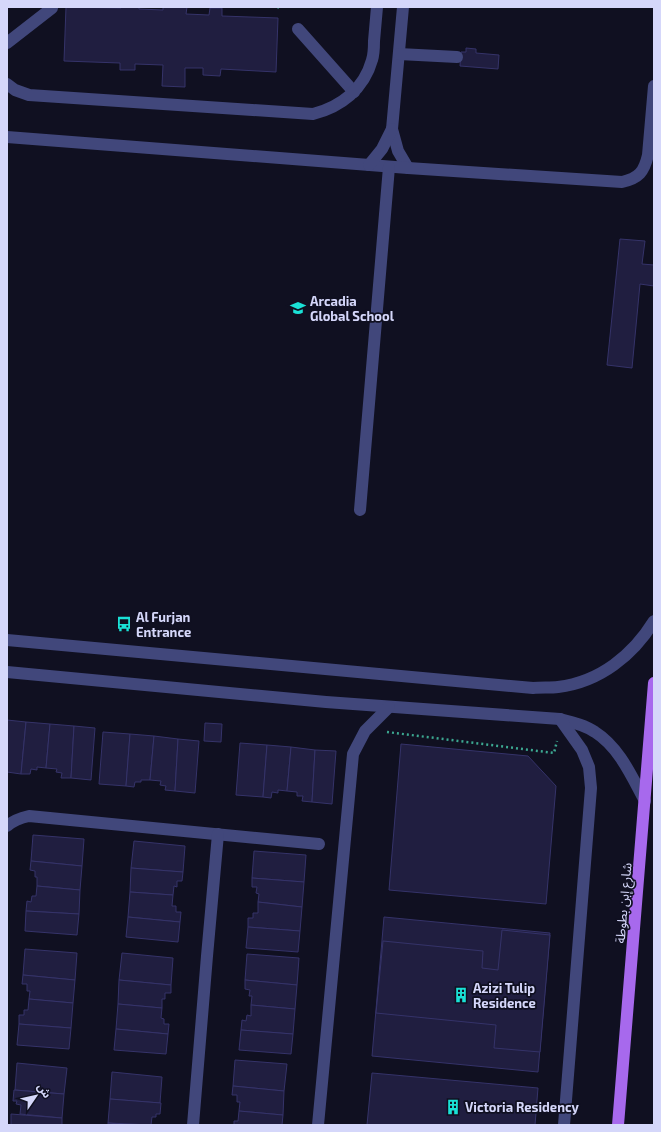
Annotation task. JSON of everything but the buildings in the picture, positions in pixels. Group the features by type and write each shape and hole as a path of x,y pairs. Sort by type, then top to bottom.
{"main road":[{"name":"شارع إبن بطوطة","path":"618,1125 654,682"}],"street":[{"path":"7,84 15,90 29,95 313,114 335,106 354,92 366,77 373,59 377,7"},
{"path":"403,7 392,129 398,151 408,168"},
{"path":"7,43 52,8"},
{"path":"298,29 354,92"},
{"path":"399,54 457,57"},
{"path":"7,136 389,167 622,182 632,180 640,174 646,165 654,86"},
{"path":"369,165 382,149 392,129"},
{"path":"360,510 389,167"},
{"path":"7,640 533,688 558,687 584,681 607,670 628,655 645,636 654,621"},
{"path":"7,672 389,707 560,719 578,724 595,732 611,746 624,764 645,801"},
{"path":"318,1125 353,754 365,731 389,707"},
{"path":"560,719 582,750 590,767 591,788 564,1125"},
{"path":"7,826 21,817 29,816 319,844"},
{"path":"193,1125 218,834"}],"path":[{"path":"392,732 554,753 560,719"}],"place":[{"name":"Arcadia Global School","path":"298,308"},
{"name":"Al Furjan Entrance","path":"124,624"},
{"name":"Azizi Tulip Residence","path":"461,995"},
{"name":"Victoria Residency","path":"453,1107"}]}
